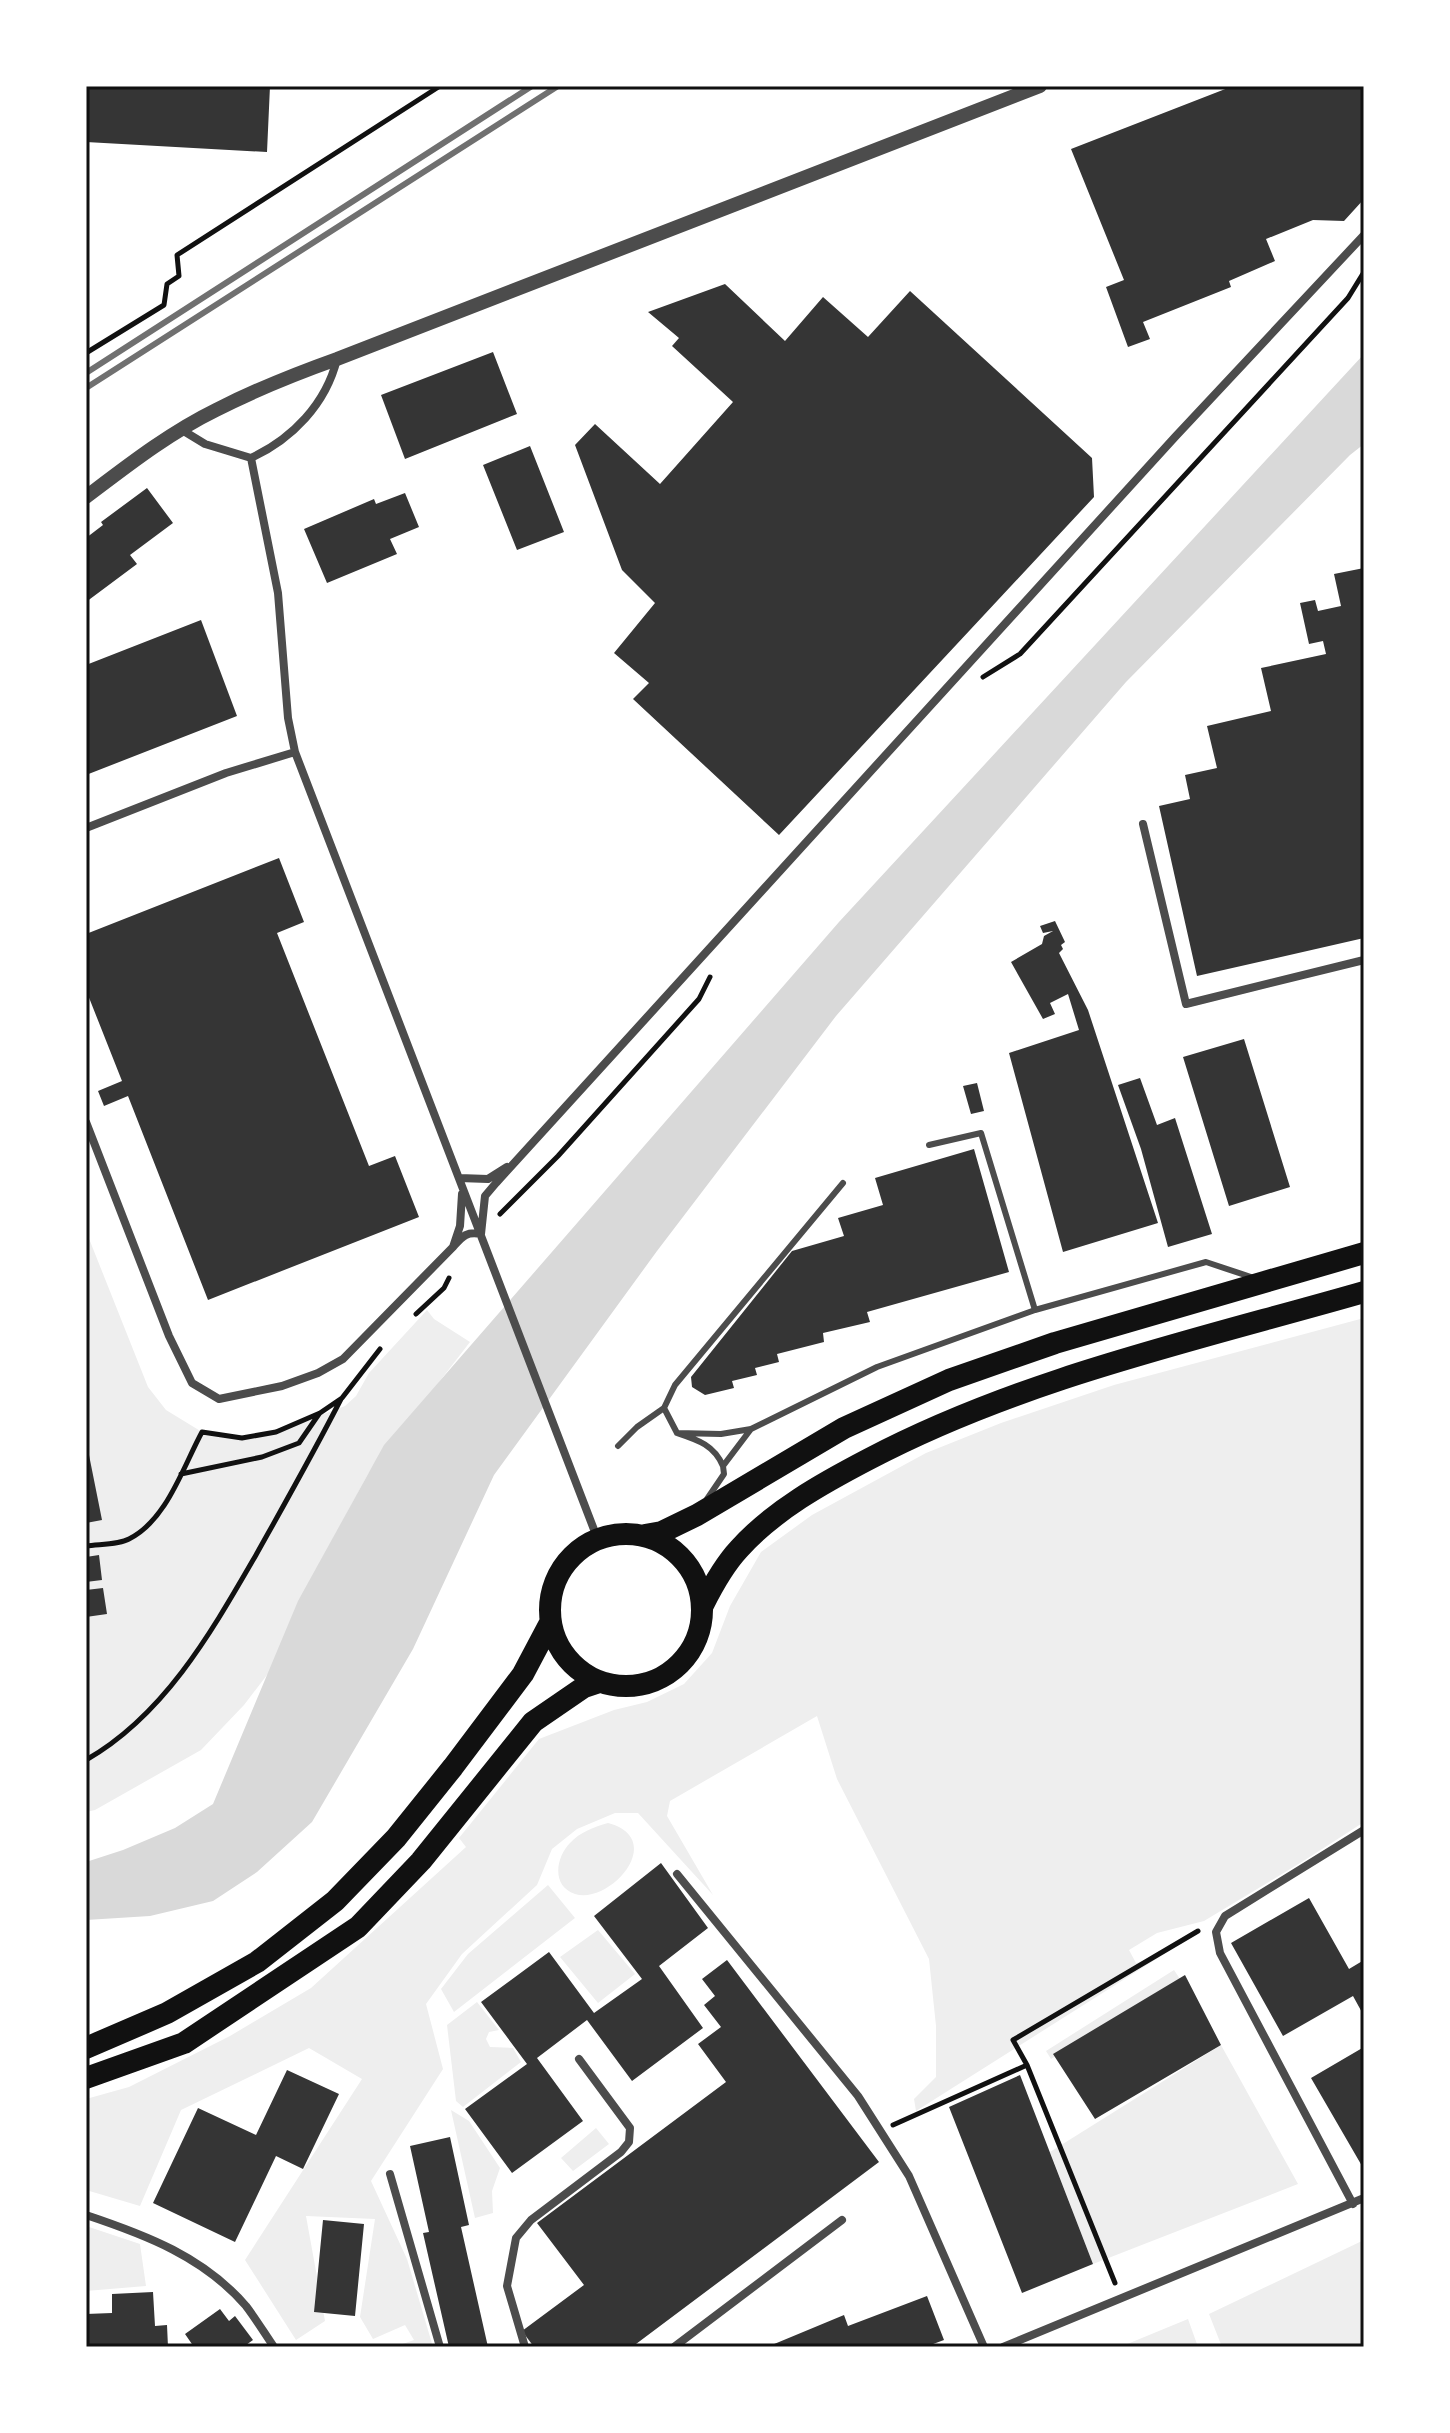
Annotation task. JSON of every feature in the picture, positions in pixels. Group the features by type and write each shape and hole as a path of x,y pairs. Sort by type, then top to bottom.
{"highway":[{"path":"654,1534 686,1561 698,1582 703,1605 701,1630 691,1652 675,1670 651,1683 625,1687 599,1682 576,1669 559,1648 550,1623 550,1597 559,1572 576,1551 621,1533 654,1534 697,1515 844,1428 949,1380 1055,1343 1364,1253"},
{"path":"703,1605 717,1578 738,1549 776,1516 835,1477 915,1434 1066,1379 1364,1292"},
{"path":"86,2048 167,2013 257,1962 335,1901 396,1838 453,1767 523,1674 550,1623"},
{"path":"86,2078 184,2043 358,1927 421,1861 533,1722 584,1687 599,1682"}],"street":[{"path":"86,497 142,454 213,411 285,377 1040,86"},
{"path":"481,1234 485,1196 1175,437 1364,235"},
{"path":"182,430 205,444 251,458 293,433 332,381 337,359"},
{"path":"251,458 278,593 288,718 295,752 598,1540"},
{"path":"86,828 226,773 295,752"},
{"path":"1143,824 1186,1004 1364,960"},
{"path":"86,1122 175,1348 192,1383 219,1399 282,1386 318,1373 343,1359 463,1235 471,1232 481,1234"},
{"path":"459,1178 488,1179 516,1161"},
{"path":"453,1247 460,1226 463,1197 459,1178"},
{"path":"1353,2204 1220,1953 1216,1932 1225,1916 1364,1830"},
{"path":"677,1874 858,2096 881,2131 909,2176 984,2347"},
{"path":"525,2347 507,2286 516,2238 531,2220 621,2152 629,2142 630,2128 579,2059"},
{"path":"390,2174 440,2347"},
{"path":"1003,2347 1364,2198"},
{"path":"86,2215 144,2235 204,2268 245,2306 274,2347"},
{"path":"674,2347 842,2220"}],"lane":[{"path":"929,1145 981,1133 1035,1310"},
{"path":"618,1446 637,1427 664,1408 675,1385 843,1183"},
{"path":"677,1433 721,1434 751,1429 877,1367 1035,1310 1206,1262 1266,1281"},
{"path":"664,1408 677,1433 698,1440 714,1450 723,1466 724,1474 697,1515"},
{"path":"723,1466 751,1429"}],"path":[{"path":"86,353 164,305 167,284 179,276 177,255 440,86"},
{"path":"973,688 983,677 1020,654 1348,298 1364,272"},
{"path":"481,1234 558,1156 699,999 719,966"},
{"path":"411,1318 444,1288 450,1276"},
{"path":"86,1760 103,1750 160,1700 204,1643 342,1398 389,1339"},
{"path":"86,1546 128,1540 145,1526 163,1506 202,1432 242,1438 276,1432 320,1413 342,1398"},
{"path":"181,1474 262,1457 299,1443 320,1413"},
{"path":"1121,2299 1027,2065 1013,2040 1225,1916"},
{"path":"881,2131 1027,2065"}],"shaded area":[{"path":"1364,354 1364,444 1126,682 836,1016 657,1251 494,1475 413,1649 312,1822 257,1872 213,1901 150,1916 86,1920 86,1862 175,1828 213,1804 298,1601 384,1445 839,922"},
{"path":"86,1231 148,1387 166,1410 202,1432 242,1438 276,1432 345,1406 356,1396 369,1373 427,1310 434,1319 470,1342 368,1474 322,1559 270,1671 244,1705 201,1750 95,1810 86,1812"},
{"path":"1364,1318 1364,1822 1204,1921 1157,1933 1129,1950 1136,1963 1161,1956 916,2111 914,2099 936,2077 936,2026 929,1959 837,1779 817,1716 670,1801 667,1816 713,1895 638,1813 615,1813 577,1829 552,1849 537,1885 462,1954 426,2004 443,2069 371,2181 407,2259 433,2347 394,2347 414,2340 405,2325 373,2339 360,2317 375,2219 306,2216 325,2321 296,2340 245,2260 362,2079 309,2048 181,2110 140,2206 86,2190 86,2099 129,2087 230,2036 311,1988 466,1847 459,1838 539,1739 614,1710 647,1702 684,1684 712,1653 730,1606 761,1552 812,1515 926,1453 1001,1423 1114,1385"},
{"path":"608,1823 625,1831 633,1842 633,1855 627,1869 617,1881 589,1895 567,1890 558,1871 565,1849 583,1833"},
{"path":"548,1885 575,1918 454,2012 441,1989 468,1954"},
{"path":"598,1930 635,1974 598,2003 560,1957"},
{"path":"1174,1970 1180,1979 1051,2059 1046,2051"},
{"path":"477,2002 499,2030 489,2032 486,2039 490,2047 513,2048 521,2062 463,2107 456,2101 447,2025"},
{"path":"1221,2045 1298,2184 1093,2264 1050,2152"},
{"path":"451,2110 469,2121 500,2168 492,2191 493,2213 475,2218"},
{"path":"596,2128 609,2144 573,2171 561,2158"},
{"path":"86,2226 140,2244 146,2286 86,2291"},
{"path":"1364,2240 1364,2347 1222,2347 1209,2314"},
{"path":"1188,2319 1198,2347 1120,2347"}],"building":[{"path":"86,86 270,86 267,152 86,142"},
{"path":"1233,86 1364,86 1364,199 1344,221 1313,220 1266,239 1275,261 1229,281 1231,287 1143,322 1150,339 1128,347 1106,287 1124,280 1071,149"},
{"path":"725,284 785,341 823,297 868,337 910,291 1092,458 1094,497 779,835 633,699 649,683 614,653 655,603 622,570 575,445 595,424 660,484 733,402 672,346 679,338 648,312"},
{"path":"493,352 517,414 405,459 381,395"},
{"path":"530,446 564,532 517,550 483,465"},
{"path":"147,488 173,523 130,555 137,564 86,602 86,538 103,525 101,522"},
{"path":"405,493 419,527 390,539 397,554 327,583 304,529 374,499 376,504"},
{"path":"1364,568 1364,938 1197,976 1159,806 1190,799 1185,775 1217,768 1207,726 1271,711 1261,668 1326,654 1323,641 1309,644 1300,603 1315,600 1318,611 1341,606 1334,574"},
{"path":"201,620 237,716 86,775 86,665"},
{"path":"279,858 304,922 277,933 369,1166 395,1156 419,1217 208,1300 128,1096 104,1106 98,1091 122,1081 86,990 86,934"},
{"path":"1055,921 1065,942 1059,953 1088,1010 1158,1223 1063,1252 1009,1053 1079,1030 1068,994 1050,1003 1055,1014 1043,1019 1011,962 1042,944 1044,936 1053,931 1043,933 1040,926"},
{"path":"1244,1039 1290,1187 1229,1206 1183,1057"},
{"path":"1140,1078 1157,1125 1175,1118 1212,1234 1168,1247 1141,1149 1118,1085"},
{"path":"977,1083 984,1111 971,1114 963,1086"},
{"path":"974,1149 1009,1272 867,1312 870,1322 823,1333 824,1342 777,1354 779,1362 755,1368 757,1375 732,1381 734,1388 705,1395 692,1387 691,1377 792,1251 844,1236 838,1218 883,1205 875,1178"},
{"path":"89,1455 102,1520 86,1523 86,1456"},
{"path":"99,1555 102,1580 86,1582 86,1557"},
{"path":"103,1588 107,1614 86,1617 86,1590"},
{"path":"661,1863 708,1928 659,1966 703,2028 632,2081 587,2020 537,2058 583,2121 512,2173 465,2109 527,2064 481,2002 549,1952 594,2013 642,1979 594,1916"},
{"path":"1309,1898 1349,1969 1364,1960 1364,2016 1353,1996 1283,2036 1231,1943"},
{"path":"727,1960 879,2162 632,2347 534,2347 522,2331 584,2285 537,2223 726,2082 698,2044 721,2027 704,2005 715,1996 702,1979"},
{"path":"1185,1975 1221,2045 1095,2119 1053,2054"},
{"path":"1364,2047 1364,2165 1362,2166 1311,2078"},
{"path":"287,2070 339,2094 303,2169 276,2156 235,2242 153,2203 198,2108 256,2135"},
{"path":"1020,2075 1093,2264 1022,2293 949,2107"},
{"path":"450,2137 469,2225 461,2227 488,2347 449,2347 423,2233 429,2232 410,2146"},
{"path":"323,2220 364,2224 355,2316 314,2312"},
{"path":"153,2292 155,2326 167,2325 168,2347 86,2347 86,2314 112,2313 112,2294"},
{"path":"927,2296 944,2340 925,2347 767,2347 844,2315 848,2326"},
{"path":"220,2309 229,2321 235,2316 253,2340 246,2345 248,2347 194,2347 185,2334"}],"railway":[{"path":"86,373 532,86"},
{"path":"86,388 558,86"}]}
